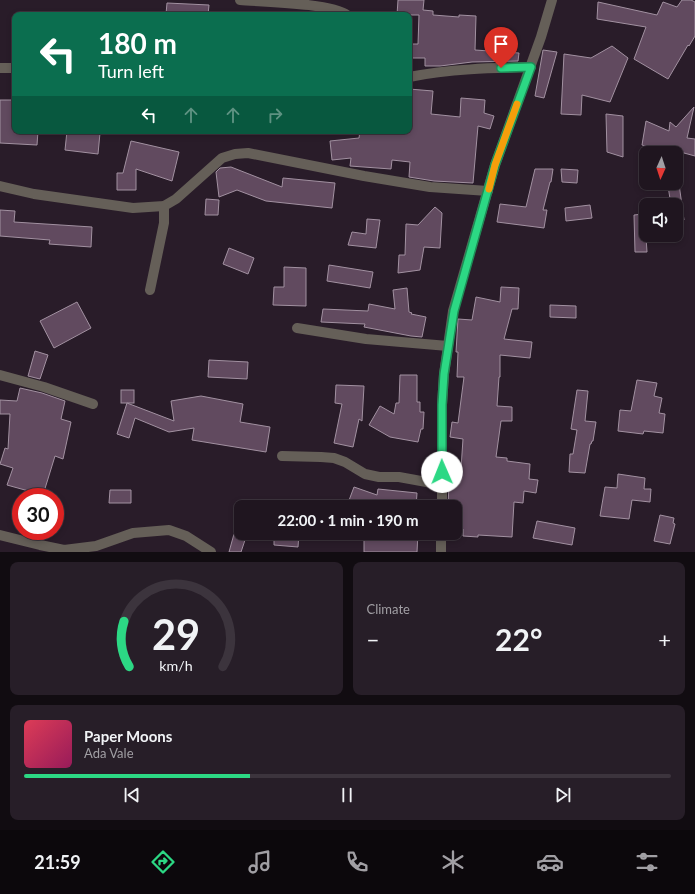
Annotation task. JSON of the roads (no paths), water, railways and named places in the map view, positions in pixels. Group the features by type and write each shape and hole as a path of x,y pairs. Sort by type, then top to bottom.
{"street":[{"path":"240,0 322,7 342,12"},
{"path":"442,500 442,405 448,346 454,311 495,165 542,37 552,0"},
{"path":"412,76 438,72 486,68 531,67"},
{"path":"0,68 12,68"},
{"path":"0,186 34,194 133,208 164,206 176,199 222,158 235,154 248,153 364,176 430,187 488,191"},
{"path":"150,290 164,223 164,206"},
{"path":"296,328 366,339 448,346"},
{"path":"0,375 44,387 93,404"},
{"path":"282,456 334,458 346,462 365,474 379,477 399,477 443,485"},
{"path":"0,535 64,550 96,546 133,533 169,530 186,536 211,552"},
{"path":"441,540 441,552"}]}
